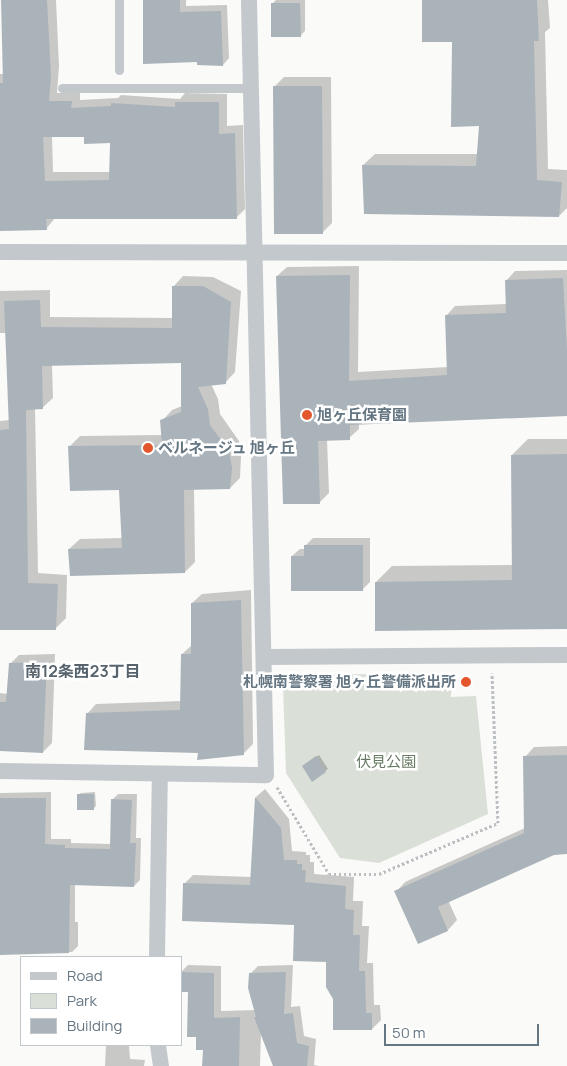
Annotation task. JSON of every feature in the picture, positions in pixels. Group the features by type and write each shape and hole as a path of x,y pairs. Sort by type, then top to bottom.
{"street":[{"path":"0,771 160,775 266,775 249,0"},
{"path":"0,252 567,254"},
{"path":"264,657 567,655"},
{"path":"157,956 160,775"},
{"path":"158,1046 161,1066"}],"lane":[{"path":"119,0 119,70"},
{"path":"62,88 251,88"}],"path":[{"path":"274,782 329,874 379,874 498,823 492,671"}],"green space":[{"name":"伏見公園","path":"452,673 451,697 476,696 488,814 379,863 340,858 286,773 283,685 290,675"}],"building":[{"path":"1,0 47,0 51,76 49,101 72,101 71,108 111,106 111,103 175,107 175,102 219,102 219,134 235,133 237,219 46,219 47,230 0,231 0,83 3,83","holes":["43,137 84,137 84,144 110,143 109,180 45,181"]},
{"path":"143,0 180,0 180,12 221,11 223,66 197,65 197,62 143,64"},
{"path":"422,0 537,0 539,41 534,41 537,180 562,182 559,217 364,214 362,165 476,166 479,126 451,127 452,42 422,42"},
{"path":"271,3 300,3 301,37 271,37"},
{"path":"273,86 322,86 323,234 274,234"},
{"path":"350,275 349,381 447,375 445,315 506,313 505,280 563,278 567,350 567,416 350,425 350,440 318,441 320,504 283,504 276,276"},
{"path":"172,286 203,286 231,302 226,384 198,387 208,409 210,425 229,451 232,468 230,489 184,490 185,573 70,576 68,549 122,548 119,490 70,491 68,446 162,445 160,420 181,412 181,363 42,366 43,409 26,410 28,583 58,584 56,630 0,630 0,430 9,429 4,301 40,300 41,327 172,328"},
{"path":"567,454 567,629 375,631 375,582 512,580 511,455"},
{"path":"304,545 363,545 363,591 291,591 291,556 304,556"},
{"path":"241,600 244,755 197,760 198,753 84,750 86,713 180,710 181,654 191,654 191,603"},
{"path":"47,662 43,753 0,751 0,702 6,702 9,663"},
{"path":"567,755 567,854 554,855 438,907 448,931 418,944 394,891 524,833 523,756"},
{"path":"316,756 326,772 312,782 302,766"},
{"path":"77,794 94,794 94,810 77,810"},
{"path":"255,797 281,828 284,860 297,860 297,864 302,864 302,870 306,870 305,882 346,886 345,909 354,910 353,935 360,935 359,971 365,971 366,1013 372,1013 372,1030 333,1030 333,999 326,987 326,962 293,961 294,925 182,921 183,883 250,885"},
{"path":"0,798 46,798 45,844 65,845 65,848 110,849 111,799 132,800 130,843 136,843 134,887 70,885 69,953 0,955"},
{"path":"182,972 214,973 214,1018 240,1017 239,1066 202,1066 203,1050 196,1050 196,1037 187,1037 188,992 182,992"},
{"path":"286,972 284,1014 293,1013 297,1043 309,1046 307,1066 273,1066 254,1017 256,1017 248,988 249,973"}],"place":[{"name":"旭ヶ丘保育園","path":"307,415"},
{"name":"ベルネージュ 旭ヶ丘","path":"148,448"},
{"name":"札幌南警察署 旭ヶ丘警備派出所","path":"466,682"}],"district":[{"name":"南12条西23丁目","path":"83,671"}]}
